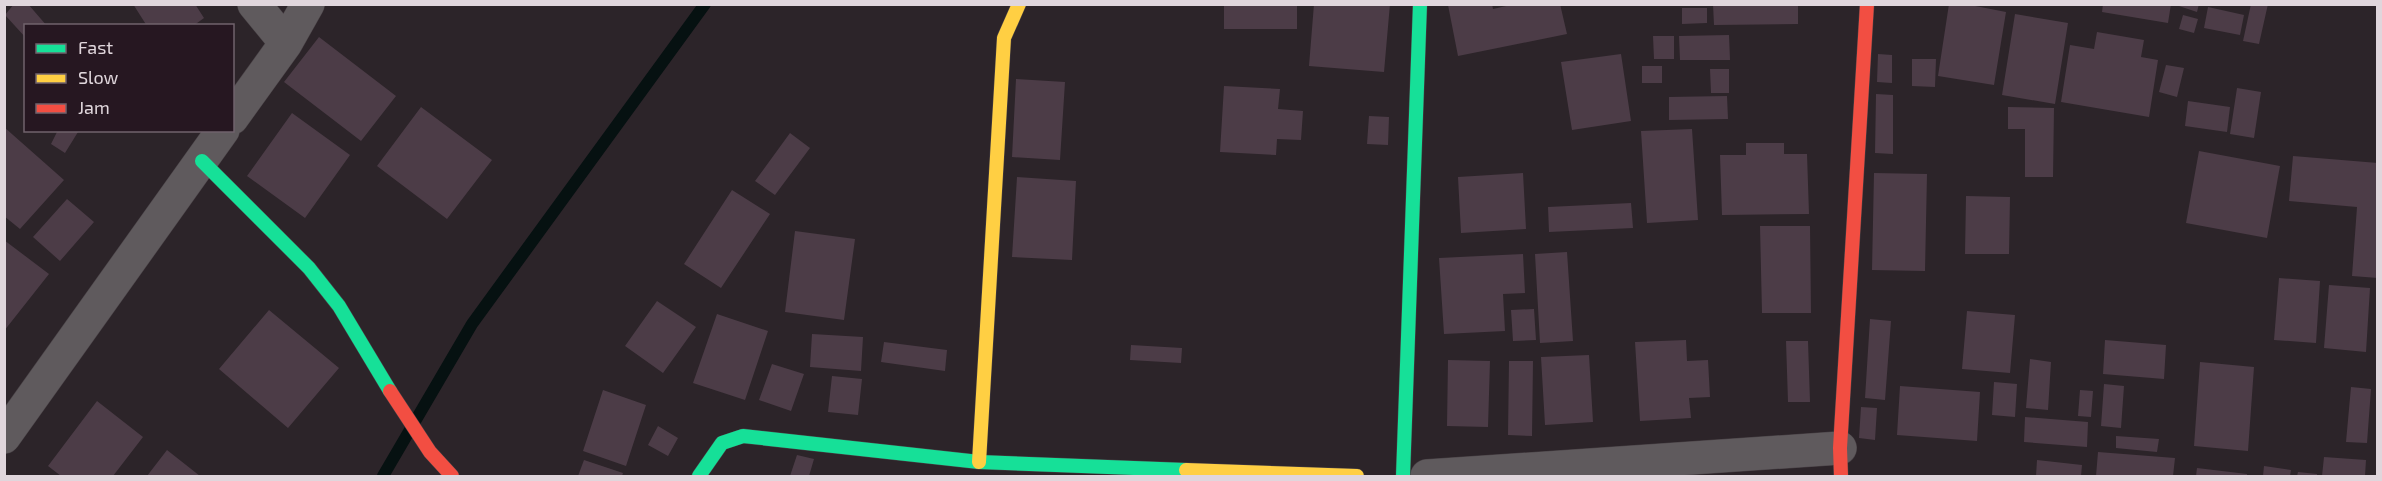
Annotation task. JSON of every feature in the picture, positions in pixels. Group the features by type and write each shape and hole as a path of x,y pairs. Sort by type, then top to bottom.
{"street":[{"path":"254,4 286,43"},
{"path":"234,115 286,43 308,4"},
{"path":"979,462 1004,38 1019,4"},
{"path":"1403,477 1420,4"},
{"path":"1427,477 1840,462 1867,4"},
{"path":"4,437 222,132"},
{"path":"202,161 309,268 339,306 379,375 430,452 452,477"},
{"path":"699,477 722,443 743,436 979,462 1224,474 1356,477"}],"building":[{"path":"14,4 28,4 45,24 24,24 24,36 5,15"},
{"path":"133,4 195,4 204,18 196,24 146,24"},
{"path":"1224,4 1297,4 1297,29 1224,29"},
{"path":"1314,4 1390,4 1384,72 1309,66"},
{"path":"1492,4 1493,9 1515,4 1560,4 1567,34 1458,56 1448,5"},
{"path":"1713,4 1798,4 1798,24 1714,25"},
{"path":"1949,4 1965,4 2006,12 1994,85 1938,76"},
{"path":"2103,4 2171,4 2168,23 2102,12"},
{"path":"2179,4 2199,4 2197,12 2179,6"},
{"path":"2251,4 2268,4 2259,44 2243,41"},
{"path":"2208,7 2244,15 2240,35 2204,28"},
{"path":"1682,8 1707,8 1707,23 1682,24"},
{"path":"2015,14 2068,23 2055,104 2002,95"},
{"path":"2183,15 2198,19 2194,33 2179,29"},
{"path":"2097,32 2144,40 2141,57 2158,60 2149,117 2061,102 2070,45 2094,49"},
{"path":"1729,35 1730,60 1680,60 1679,36"},
{"path":"1653,36 1674,36 1674,59 1654,59"},
{"path":"319,37 396,96 361,141 284,82"},
{"path":"1621,54 1631,121 1572,130 1561,62"},
{"path":"1878,54 1892,55 1892,83 1877,82"},
{"path":"1912,59 1936,59 1935,87 1912,86"},
{"path":"2166,65 2184,68 2177,97 2159,92"},
{"path":"1642,66 1662,66 1662,83 1642,83"},
{"path":"1710,69 1729,69 1729,93 1711,93"},
{"path":"1016,79 1065,82 1060,160 1012,157"},
{"path":"1224,86 1280,89 1278,109 1303,111 1301,140 1277,139 1276,155 1220,152"},
{"path":"2237,88 2261,92 2254,138 2230,134"},
{"path":"1876,94 1893,95 1893,154 1875,153"},
{"path":"1727,96 1728,119 1669,120 1669,97"},
{"path":"2188,101 2230,107 2227,132 2185,126"},
{"path":"421,107 492,160 447,219 377,166"},
{"path":"2008,107 2054,108 2053,177 2025,177 2025,129 2008,129"},
{"path":"292,113 350,155 305,218 247,176"},
{"path":"1369,116 1389,117 1388,145 1367,144"},
{"path":"4,127 64,180 20,229 4,216"},
{"path":"1692,129 1698,220 1647,223 1641,131"},
{"path":"57,132 78,132 65,153 51,144"},
{"path":"790,133 810,148 775,195 755,181"},
{"path":"1746,143 1784,143 1784,154 1807,154 1809,214 1722,215 1720,155 1746,155"},
{"path":"2199,151 2280,166 2267,238 2186,223"},
{"path":"2293,156 2378,163 2378,278 2352,276 2357,207 2289,201"},
{"path":"1523,173 1526,229 1461,233 1458,177"},
{"path":"1874,173 1927,174 1925,271 1872,270"},
{"path":"1017,177 1076,181 1072,260 1012,257"},
{"path":"732,190 770,214 721,288 684,264"},
{"path":"1966,196 2010,197 2009,254 1965,254"},
{"path":"67,199 94,222 60,261 33,237"},
{"path":"1631,203 1633,228 1549,232 1548,207"},
{"path":"1760,226 1810,226 1811,313 1762,313"},
{"path":"795,231 855,239 844,320 785,312"},
{"path":"4,240 49,274 4,331"},
{"path":"1567,252 1573,341 1540,343 1535,254"},
{"path":"1523,254 1525,293 1503,294 1505,331 1444,334 1439,258"},
{"path":"2279,278 2320,281 2316,343 2274,340"},
{"path":"2329,285 2370,288 2366,352 2324,348"},
{"path":"657,301 696,327 663,373 625,346"},
{"path":"1534,309 1536,340 1513,341 1511,310"},
{"path":"269,310 339,368 288,428 219,369"},
{"path":"1967,311 2015,315 2010,373 1962,369"},
{"path":"717,314 768,331 745,400 693,383"},
{"path":"1870,319 1891,321 1885,400 1865,398"},
{"path":"812,334 863,337 861,371 810,367"},
{"path":"1686,340 1687,361 1708,360 1710,397 1689,398 1691,418 1640,421 1635,342"},
{"path":"2105,340 2166,345 2164,379 2103,374"},
{"path":"1786,341 1808,341 1810,402 1788,402"},
{"path":"884,342 947,350 945,371 881,362"},
{"path":"1131,345 1182,348 1181,363 1130,360"},
{"path":"1589,355 1593,422 1545,425 1541,357"},
{"path":"2030,359 2051,362 2048,410 2026,408"},
{"path":"1448,360 1490,361 1488,427 1447,426"},
{"path":"1509,361 1533,361 1532,436 1508,435"},
{"path":"2200,362 2254,367 2248,451 2194,446"},
{"path":"772,364 804,374 791,411 759,400"},
{"path":"832,376 862,379 858,415 828,412"},
{"path":"1994,382 2017,384 2015,417 1992,415"},
{"path":"2104,384 2124,386 2121,428 2101,426"},
{"path":"1900,386 1980,392 1977,441 1897,435"},
{"path":"2351,387 2371,389 2367,443 2346,442"},
{"path":"603,390 646,405 626,466 583,451"},
{"path":"2080,390 2093,391 2091,417 2078,416"},
{"path":"97,401 143,437 113,476 61,476 48,466"},
{"path":"1861,407 1877,408 1875,440 1859,438"},
{"path":"2025,417 2088,422 2087,447 2024,442"},
{"path":"658,426 678,438 668,456 648,445"},
{"path":"2116,436 2159,439 2157,452 2116,448"},
{"path":"167,450 200,476 147,476"},
{"path":"2098,452 2175,458 2173,476 2096,476"},
{"path":"797,455 814,459 809,476 790,476"},
{"path":"2324,457 2366,460 2365,476 2322,476"},
{"path":"584,460 623,473 622,476 578,476"},
{"path":"2037,460 2082,465 2081,476 2036,476"},
{"path":"2264,466 2291,470 2290,476 2263,476"},
{"path":"2197,468 2247,474 2247,476 2196,476"},
{"path":"2298,472 2317,474 2317,476 2297,476"}],"waterway":[{"path":"383,476 472,324 705,4"}],"traffic: fast":[{"path":"1403,476 1420,4"},
{"path":"202,161 309,268 339,306 390,391"},
{"path":"699,476 722,443 743,436 979,462 1186,470"}],"traffic: slow":[{"path":"979,462 1004,38 1019,4"},
{"path":"1186,470 1357,476"}],"traffic: jam":[{"path":"1841,476 1840,448 1867,4"},
{"path":"390,391 430,452 452,476"}]}
